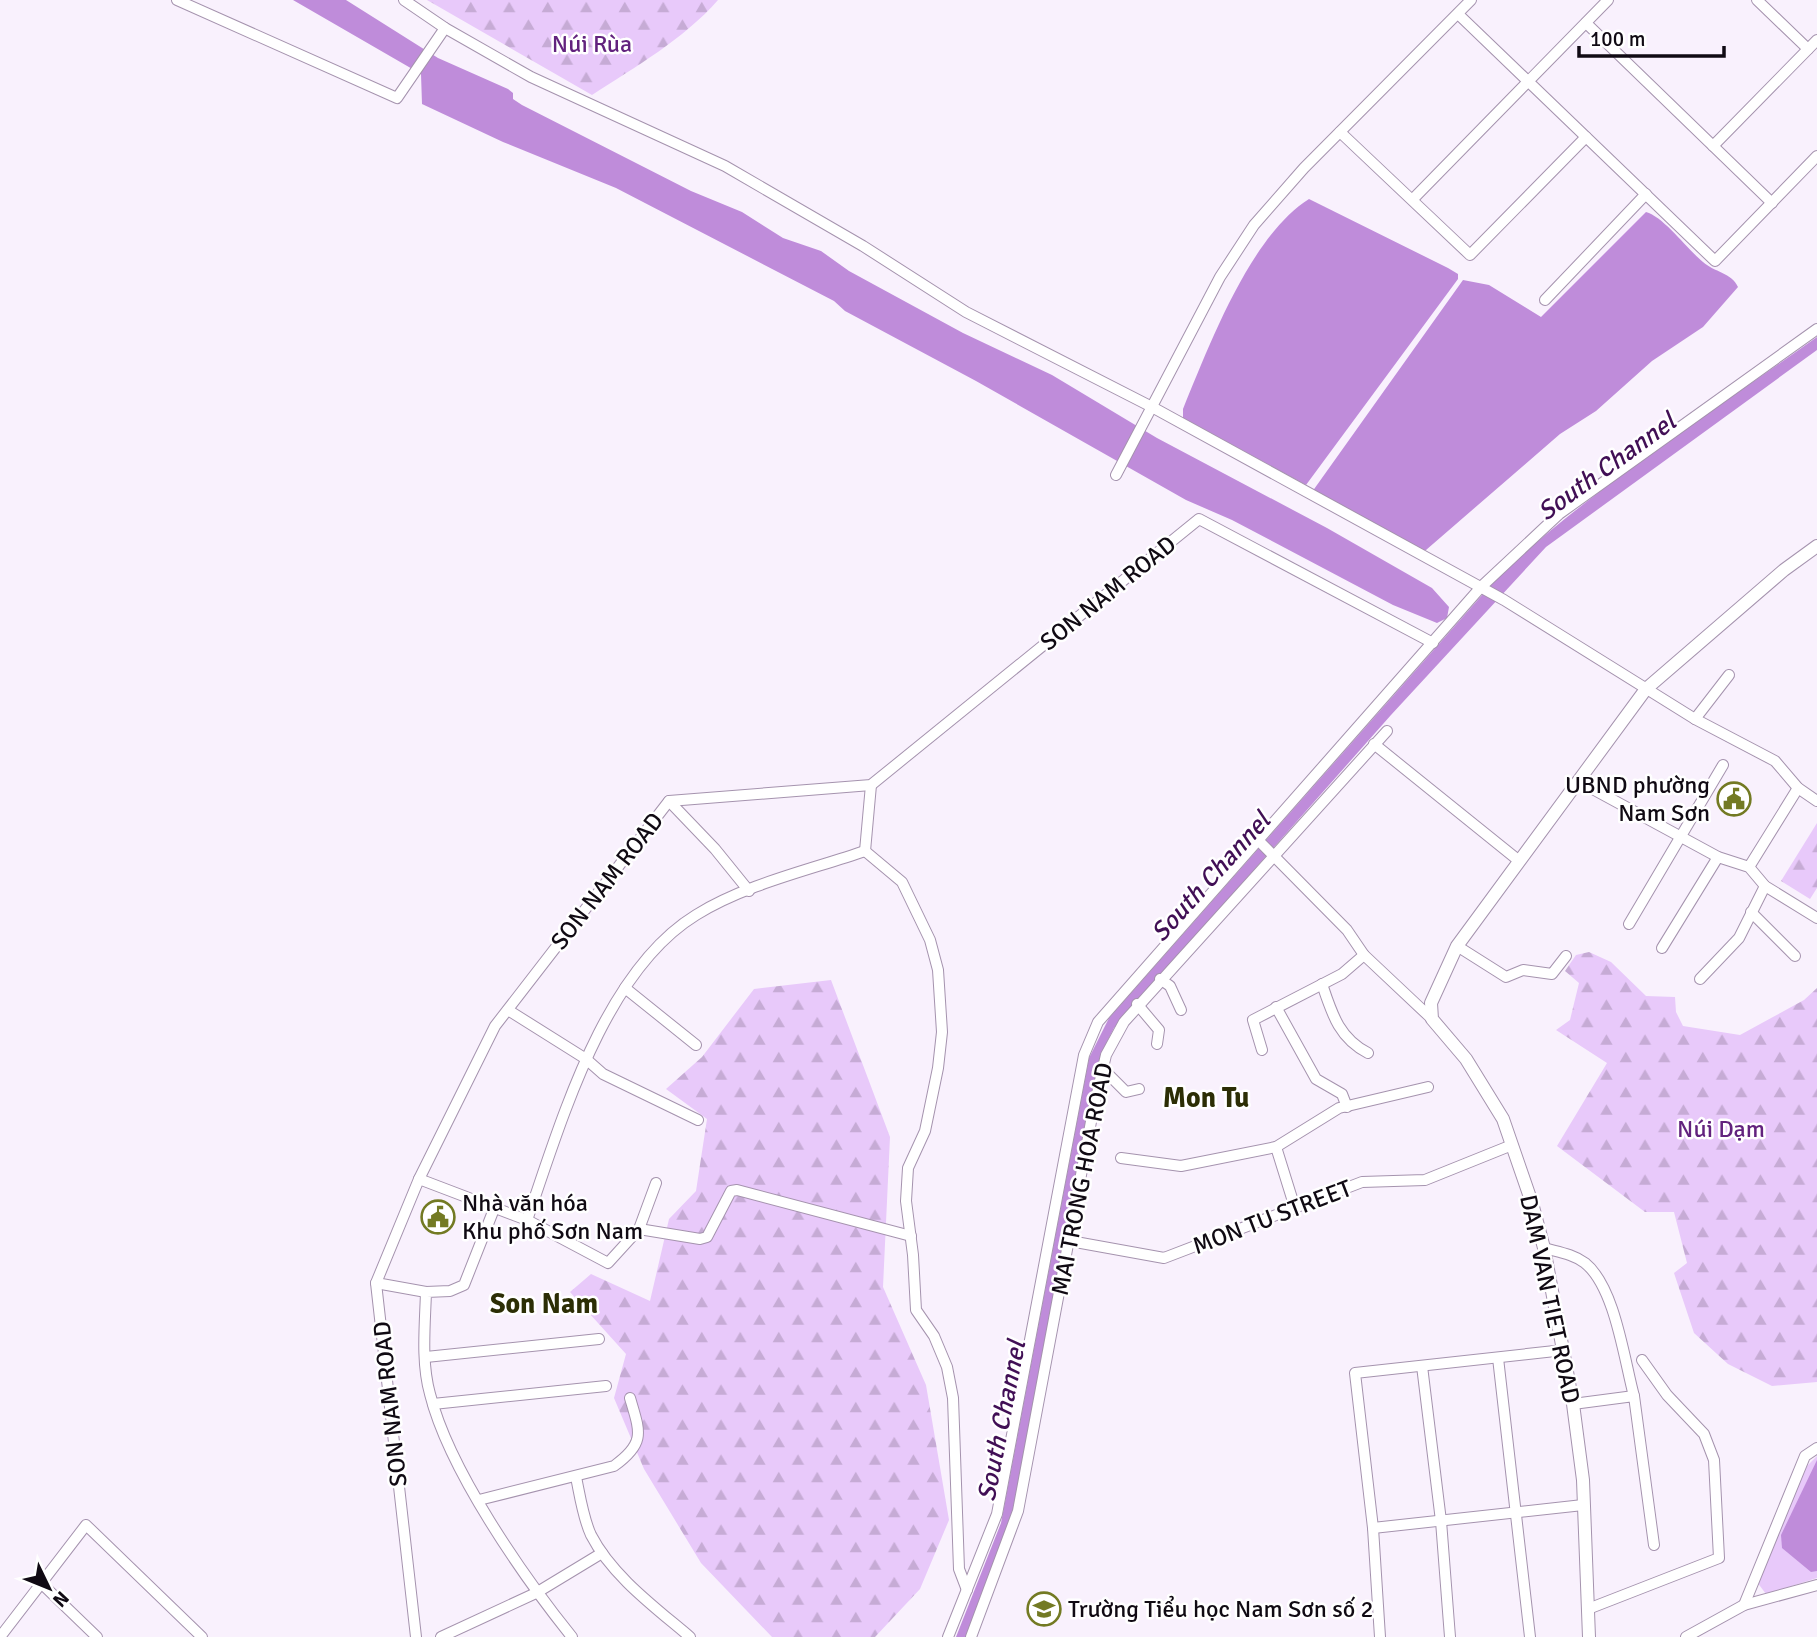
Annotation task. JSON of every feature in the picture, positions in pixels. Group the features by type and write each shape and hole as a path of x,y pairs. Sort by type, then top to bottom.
{"main road":[{"path":"1432,1019 1432,1003 1457,946 1646,689 1784,570 1817,546"},
{"name":"DAM VAN TIET ROAD","path":"1432,1019 1466,1059 1503,1119 1544,1248 1573,1404 1583,1505 1589,1637"}],"street":[{"path":"177,0 397,98 445,27"},
{"path":"404,0 531,77 725,166 792,203 966,312 1504,600 1695,719 1775,761 1798,788 1817,801"},
{"path":"1116,475 1237,248 1283,192 1471,0"},
{"path":"1413,199 1608,0"},
{"path":"1757,0 1808,49"},
{"path":"1458,14 1715,261 1817,156"},
{"path":"1586,23 1772,203"},
{"path":"1713,146 1817,40"},
{"path":"1340,132 1470,255 1586,137"},
{"path":"1545,300 1646,194"},
{"path":"948,1637 993,1530 1002,1494 1089,1038 1116,999 1481,587 1559,514 1817,329"},
{"name":"SON NAM ROAD","path":"416,1637 376,1283 419,1179 495,1026 669,801 871,785 1199,519 1433,643"},
{"path":"1695,719 1728,675"},
{"name":"MAI TRONG HOA ROAD","path":"971,1637 1018,1511 1102,1069 1116,1031 1137,1004 1273,853 1387,731"},
{"path":"1374,744 1518,860"},
{"path":"1629,924 1723,765"},
{"path":"1578,782 1718,856 1749,867 1765,886 1817,918"},
{"path":"865,851 871,785"},
{"path":"1749,867 1798,788"},
{"path":"669,801 715,849 749,891"},
{"path":"1257,839 1347,930 1364,955 1432,1019"},
{"path":"527,1220 586,1059 625,988 674,932 697,914 749,891 865,851"},
{"path":"865,851 902,882 930,940 937,970 942,1032 930,1115 908,1168 905,1185 916,1310 934,1336 947,1367 953,1398 959,1569 967,1590"},
{"path":"1662,948 1718,856"},
{"path":"1700,979 1739,938 1765,886"},
{"path":"1751,912 1796,956"},
{"path":"1457,946 1506,977 1523,970 1552,974 1566,956"},
{"path":"1262,1050 1253,1020 1342,974 1364,955"},
{"path":"1160,979 1170,986 1181,1010"},
{"path":"1322,984 1341,1032 1352,1045 1368,1053"},
{"path":"625,988 696,1045"},
{"path":"1137,1004 1158,1030 1157,1044"},
{"path":"1276,1007 1316,1079 1342,1094 1347,1107"},
{"path":"508,1010 586,1059 603,1074 698,1120"},
{"path":"1102,1069 1126,1092 1139,1089"},
{"path":"1121,1158 1181,1166 1276,1147 1339,1108 1428,1087"},
{"name":"MON TU STREET","path":"1070,1241 1164,1258 1362,1182 1425,1180 1512,1145"},
{"path":"1276,1147 1295,1208"},
{"path":"419,1179 527,1220 608,1263 639,1229 656,1183"},
{"path":"639,1229 701,1239 707,1237 726,1197 731,1191 737,1190 911,1236"},
{"path":"376,1283 425,1292 450,1291 464,1285 494,1209"},
{"path":"1544,1248 1571,1255 1585,1263 1604,1286 1634,1396 1654,1545"},
{"path":"425,1292 426,1357 433,1404 447,1440 479,1500 536,1593 572,1637"},
{"path":"426,1357 599,1339"},
{"path":"1380,1637 1373,1528 1355,1373 1564,1350"},
{"path":"1498,1358 1518,1512 1530,1637"},
{"path":"1588,1609 1719,1558 1714,1460 1704,1434 1667,1395 1642,1360"},
{"path":"1422,1366 1441,1521 1450,1637"},
{"path":"433,1404 606,1386"},
{"path":"1573,1404 1634,1396"},
{"path":"479,1500 614,1466 634,1450 640,1432 630,1398"},
{"path":"1744,1605 1805,1456 1817,1448"},
{"path":"576,1477 590,1533 602,1553 651,1604 690,1637"},
{"path":"1373,1528 1583,1505"},
{"path":"0,1637 86,1525 202,1637"},
{"path":"441,1637 536,1593 602,1553"},
{"path":"41,1583 93,1635"},
{"path":"1686,1637 1744,1605 1817,1585"}],"green space":[{"name":"Núi Rùa","path":"427,0 718,0 675,40 592,95"},
{"path":"1817,823 1817,888 1810,899 1781,881"},
{"name":"Núi Dạm","path":"1589,952 1611,962 1646,996 1675,997 1676,1012 1683,1026 1740,1035 1804,1000 1817,988 1817,1382 1772,1386 1728,1364 1694,1333 1674,1273 1687,1263 1674,1212 1645,1212 1557,1146 1607,1063 1556,1030 1570,1020 1579,983 1565,971 1576,955"},
{"path":"831,980 890,1137 883,1287 926,1385 949,1520 920,1589 875,1637 772,1637 701,1563 644,1469 614,1398 626,1354 570,1292 591,1274 650,1301 669,1219 696,1191 707,1119 666,1089 702,1057 754,989"},
{"path":"1817,1456 1817,1578 1766,1594 1757,1582 1807,1466"}],"shaded area":[{"path":"293,0 346,0 438,58 508,89 513,93 513,99 522,105 691,191 742,212 783,238 821,251 849,271 963,333 1052,375 1157,438 1327,528 1432,588 1449,607 1447,618 1437,623 1393,605 1232,520 1186,500 976,381 845,311 834,301 616,188 503,142 422,104 421,74"},
{"path":"1309,199 1448,268 1458,274 1458,279 1306,485 1183,418 1183,409 1205,355 1250,265 1288,216"},
{"path":"1646,212 1668,227 1703,262 1732,279 1738,287 1703,327 1652,361 1596,411 1560,434 1426,550 1422,551 1312,492 1463,280 1489,285 1541,317"},
{"name":"South Channel","path":"1817,337 1817,350 1546,547 1391,715 1114,1028 1102,1052 1010,1524 966,1637 956,1637 1001,1523 1089,1058 1109,1018 1498,577 1613,481"},
{"path":"1817,1460 1817,1571 1811,1572 1782,1548 1781,1535"}],"place":[{"name":"UBND phường Nam Sơn","path":"1734,799"},
{"name":"Nhà văn hóa Khu phố Sơn Nam","path":"438,1217"},
{"name":"Trường Tiểu học Nam Sơn số 2","path":"1044,1609"}],"district":[{"name":"Mon Tu","path":"1206,1098"},
{"name":"Son Nam","path":"544,1304"}]}
